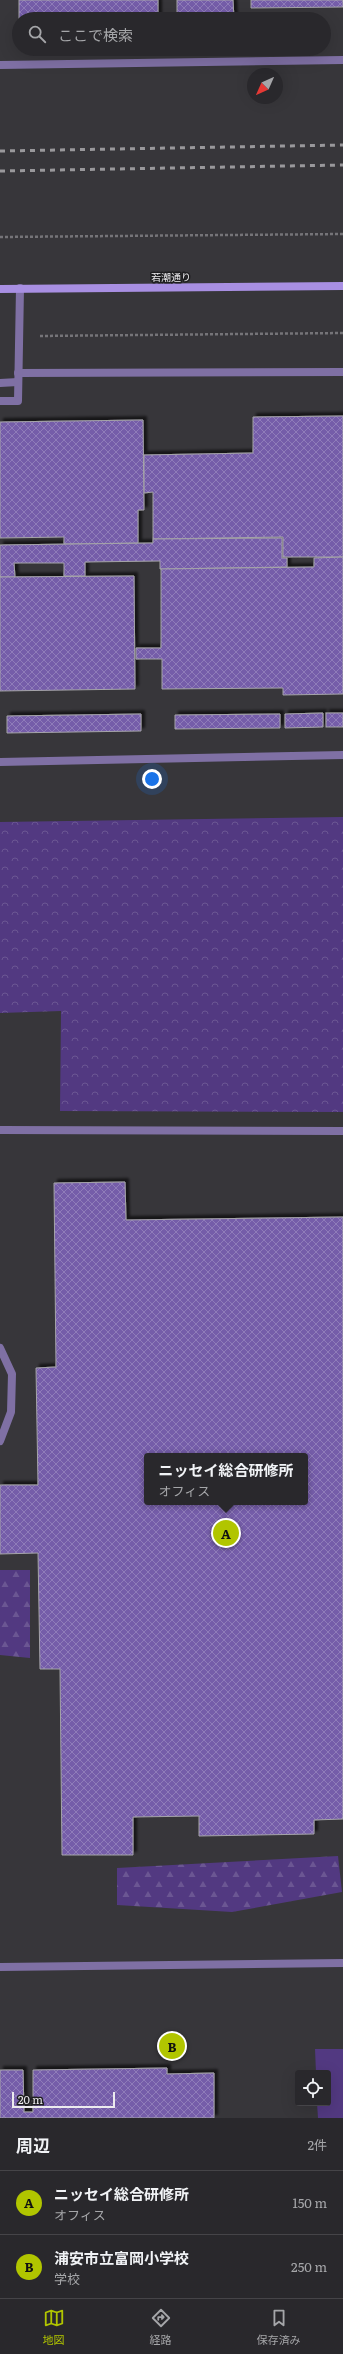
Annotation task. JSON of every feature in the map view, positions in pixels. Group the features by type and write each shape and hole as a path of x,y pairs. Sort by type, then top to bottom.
{"main road":[{"name":"若潮通り","path":"0,289 343,286"}],"street":[{"path":"0,65 343,60"},
{"path":"0,401 18,401 20,288"},
{"path":"18,373 343,372"},
{"path":"0,383 18,382"},
{"path":"0,762 343,755"},
{"path":"0,1130 343,1131"},
{"path":"0,1348 12,1374 11,1412 0,1441"},
{"path":"0,1967 343,1963"}],"path":[{"path":"0,237 343,234"},
{"path":"20,336 343,333"}],"green space":[{"path":"343,817 343,1112 60,1111 61,1011 0,1013 0,822"},
{"path":"0,1570 30,1570 30,1658 0,1655"},
{"path":"338,1856 342,1892 232,1912 117,1905 117,1868"},
{"path":"315,2049 343,2049 343,2118 318,2118 317,2106 331,2106 331,2070 316,2070"}],"building":[{"path":"19,0 158,0 158,12 19,12"},
{"path":"177,0 233,0 234,12 177,12"},
{"path":"251,0 343,0 343,7 251,8"},
{"path":"343,416 343,557 283,557 283,537 153,539 153,492 144,493 144,455 253,453 253,417"},
{"path":"143,420 144,510 138,510 138,543 64,544 64,537 0,538 0,422"},
{"path":"282,538 282,558 287,558 287,567 160,569 160,561 85,562 85,576 64,576 64,563 14,563 15,577 0,577 0,545 153,543 153,539"},
{"path":"343,557 343,694 283,695 283,688 162,689 162,659 136,659 136,648 161,648 161,569 314,567 314,558"},
{"path":"134,576 135,689 0,691 0,577"},
{"path":"323,713 323,727 285,728 285,714"},
{"path":"326,713 343,713 343,727 326,727"},
{"path":"141,714 141,731 7,733 7,716"},
{"path":"280,714 280,728 175,729 175,715"},
{"path":"125,1182 126,1220 343,1217 343,1819 314,1820 314,1834 199,1836 199,1816 133,1817 133,1855 62,1855 60,1669 40,1669 38,1553 0,1554 0,1485 38,1485 36,1368 56,1367 54,1183"},
{"path":"167,2068 167,2074 214,2073 214,2118 0,2118 0,2070 23,2070 24,2112 33,2112 33,2070"}],"railway":[{"path":"0,151 343,145"},
{"path":"0,171 343,165"}],"place":[{"name":"ニッセイ総合研修所","path":"226,1533"},
{"name":"浦安市立富岡小学校","path":"172,2046"}]}
